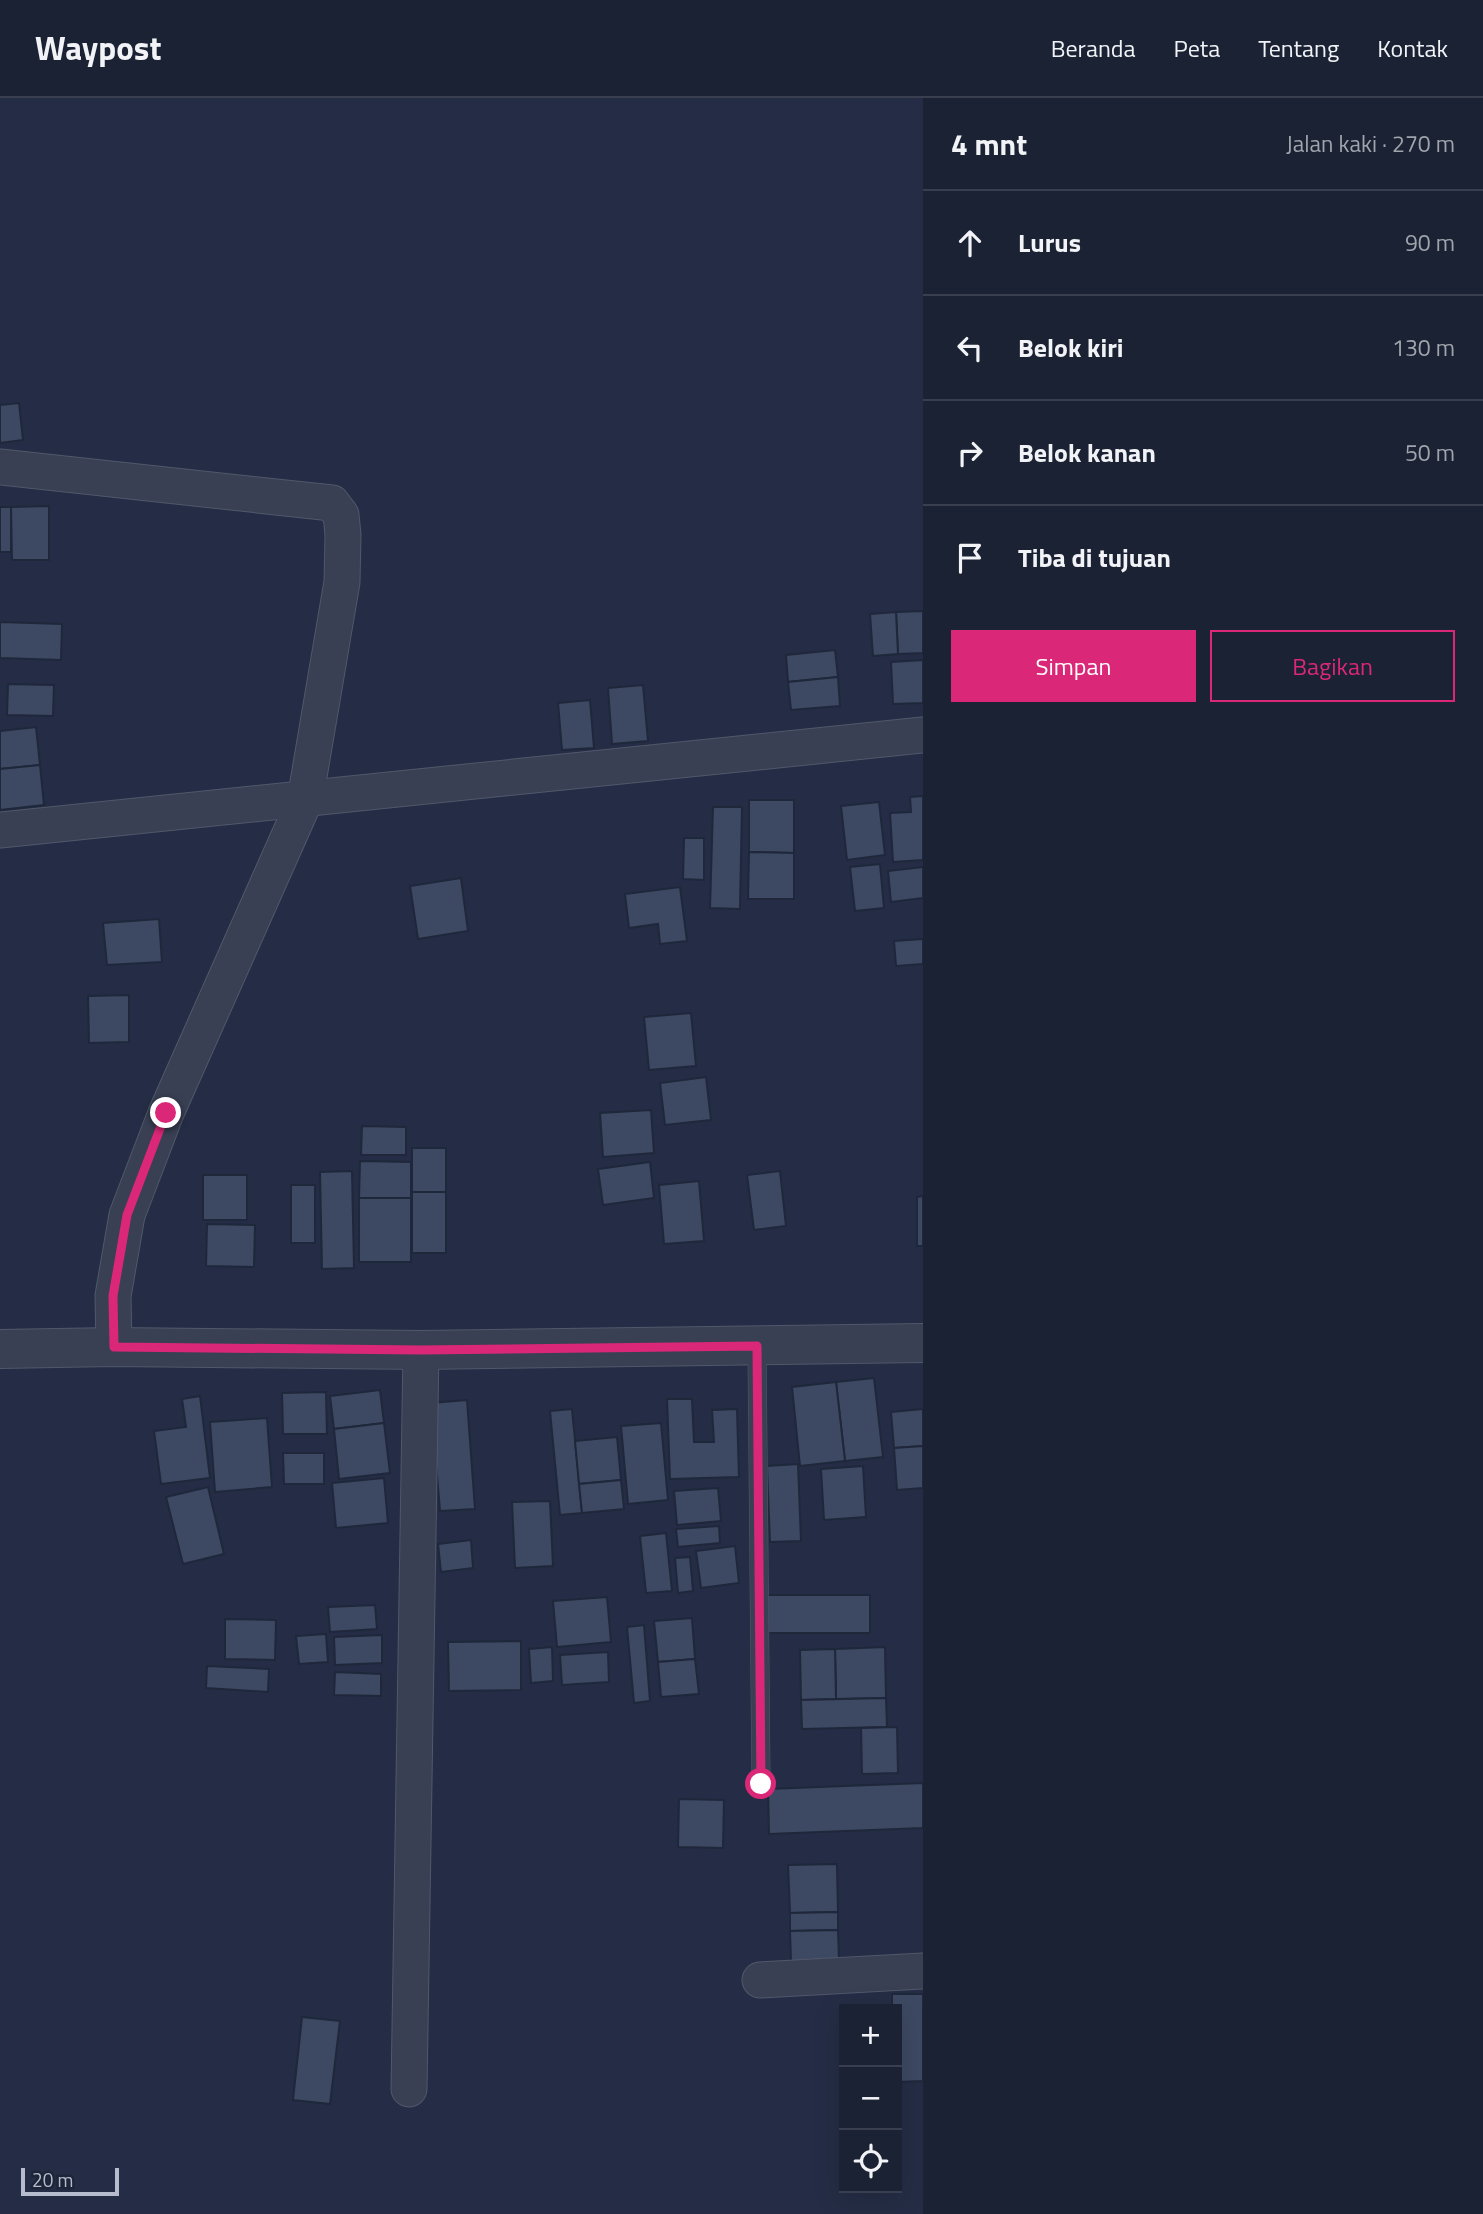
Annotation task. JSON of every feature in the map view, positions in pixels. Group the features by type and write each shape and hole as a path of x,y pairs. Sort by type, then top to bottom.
{"street":[{"path":"0,467 332,503 341,515 342,582 304,800 166,1113 127,1215 113,1296 114,1347"},
{"path":"0,830 923,735"},
{"path":"0,1349 114,1347 421,1350 923,1343"},
{"path":"409,2089 421,1350"},
{"path":"760,1980 923,1971"}],"lane":[{"path":"757,1346 761,1784"}],"building":[{"path":"19,403 23,440 0,443 0,405"},
{"path":"49,506 49,560 12,560 11,507"},
{"path":"0,507 11,507 11,552 0,552"},
{"path":"923,611 923,653 898,654 896,612"},
{"path":"896,612 898,654 873,656 870,614"},
{"path":"0,622 62,624 61,660 0,658"},
{"path":"835,650 838,677 788,682 786,655"},
{"path":"923,660 923,703 893,704 891,662"},
{"path":"838,677 840,706 791,710 788,682"},
{"path":"8,684 54,685 53,716 7,715"},
{"path":"643,685 648,741 612,744 608,688"},
{"path":"590,700 594,748 562,750 558,703"},
{"path":"36,727 40,765 0,769 0,731"},
{"path":"40,765 44,805 0,810 0,769"},
{"path":"923,796 923,860 893,862 890,813 911,812 910,797"},
{"path":"749,800 794,800 794,853 749,852"},
{"path":"879,802 885,855 847,860 841,806"},
{"path":"713,807 742,807 740,909 710,908"},
{"path":"684,838 704,838 704,880 683,879"},
{"path":"749,852 794,853 794,899 748,899"},
{"path":"880,864 884,908 855,911 850,867"},
{"path":"923,867 923,898 891,902 888,871"},
{"path":"461,878 468,931 418,939 410,886"},
{"path":"680,887 687,941 660,944 658,924 629,928 625,894"},
{"path":"159,919 162,962 107,965 103,923"},
{"path":"923,939 923,964 896,966 894,941"},
{"path":"129,995 129,1042 89,1043 88,996"},
{"path":"691,1013 696,1066 649,1070 644,1017"},
{"path":"706,1077 711,1120 665,1125 660,1083"},
{"path":"651,1110 654,1153 603,1157 600,1113"},
{"path":"362,1126 406,1127 406,1155 361,1155"},
{"path":"412,1148 446,1148 446,1192 412,1192"},
{"path":"360,1161 411,1162 411,1198 359,1198"},
{"path":"650,1162 654,1198 603,1205 598,1169"},
{"path":"352,1171 354,1268 322,1269 320,1172"},
{"path":"780,1171 786,1226 754,1230 747,1175"},
{"path":"203,1175 247,1175 247,1220 203,1220"},
{"path":"699,1181 704,1241 664,1244 659,1185"},
{"path":"291,1185 315,1185 315,1243 291,1243"},
{"path":"412,1192 446,1192 446,1253 412,1253"},
{"path":"923,1196 923,1246 917,1246 917,1197"},
{"path":"359,1198 411,1198 411,1262 359,1262"},
{"path":"207,1224 255,1225 254,1267 206,1266"},
{"path":"874,1378 883,1457 845,1461 836,1382"},
{"path":"836,1382 845,1461 800,1466 792,1387"},
{"path":"380,1390 384,1423 334,1429 330,1396"},
{"path":"326,1392 327,1434 283,1434 282,1393"},
{"path":"200,1396 210,1478 161,1484 154,1431 186,1427 182,1399"},
{"path":"667,1399 692,1399 694,1442 714,1442 712,1410 737,1409 739,1477 670,1479"},
{"path":"467,1400 475,1509 440,1511 431,1403"},
{"path":"572,1409 582,1513 560,1515 550,1411"},
{"path":"923,1409 923,1446 894,1448 891,1412"},
{"path":"267,1418 272,1487 215,1492 210,1422"},
{"path":"384,1423 390,1473 339,1479 334,1429"},
{"path":"661,1423 668,1500 628,1504 621,1426"},
{"path":"617,1437 621,1480 579,1484 575,1441"},
{"path":"923,1446 923,1488 897,1490 894,1448"},
{"path":"283,1453 324,1453 324,1484 284,1484"},
{"path":"798,1464 801,1541 770,1542 767,1466"},
{"path":"863,1466 866,1517 824,1520 821,1469"},
{"path":"384,1478 388,1523 336,1528 332,1483"},
{"path":"621,1480 624,1509 582,1513 579,1484"},
{"path":"208,1487 224,1554 183,1564 166,1497"},
{"path":"718,1488 721,1521 677,1525 674,1491"},
{"path":"550,1501 553,1566 515,1568 512,1502"},
{"path":"719,1526 720,1543 678,1547 676,1529"},
{"path":"666,1533 672,1591 646,1593 640,1536"},
{"path":"471,1540 473,1568 441,1572 438,1544"},
{"path":"735,1546 739,1583 701,1588 696,1551"},
{"path":"690,1557 693,1591 678,1593 675,1558"},
{"path":"766,1595 870,1595 870,1633 766,1633"},
{"path":"607,1597 611,1642 557,1647 553,1601"},
{"path":"375,1605 377,1629 330,1632 328,1607"},
{"path":"692,1618 695,1659 658,1662 654,1621"},
{"path":"225,1619 276,1620 275,1660 225,1659"},
{"path":"644,1625 650,1701 634,1703 627,1627"},
{"path":"326,1634 328,1662 299,1664 296,1636"},
{"path":"382,1635 382,1663 335,1665 334,1637"},
{"path":"521,1641 521,1690 449,1691 448,1642"},
{"path":"552,1647 553,1681 531,1683 529,1649"},
{"path":"885,1647 886,1698 836,1699 835,1649"},
{"path":"835,1649 836,1699 801,1700 800,1650"},
{"path":"608,1652 609,1682 562,1685 560,1655"},
{"path":"695,1659 699,1694 661,1697 658,1662"},
{"path":"207,1666 269,1669 268,1692 206,1688"},
{"path":"335,1672 381,1674 381,1696 334,1695"},
{"path":"886,1698 887,1727 802,1729 801,1700"},
{"path":"897,1727 898,1773 862,1774 861,1728"},
{"path":"923,1783 923,1828 769,1834 768,1789"},
{"path":"679,1799 724,1800 723,1848 678,1847"},
{"path":"837,1864 838,1912 790,1913 788,1865"},
{"path":"838,1912 838,1930 790,1931 790,1913"},
{"path":"838,1930 839,1960 791,1961 790,1931"},
{"path":"892,1994 923,1994 923,2081 902,2082 902,2004 892,2004"},
{"path":"302,2017 340,2021 330,2104 293,2100"}],"route":[{"path":"166,1113 127,1215 113,1296 114,1347 421,1350 757,1346 761,1784"}]}
